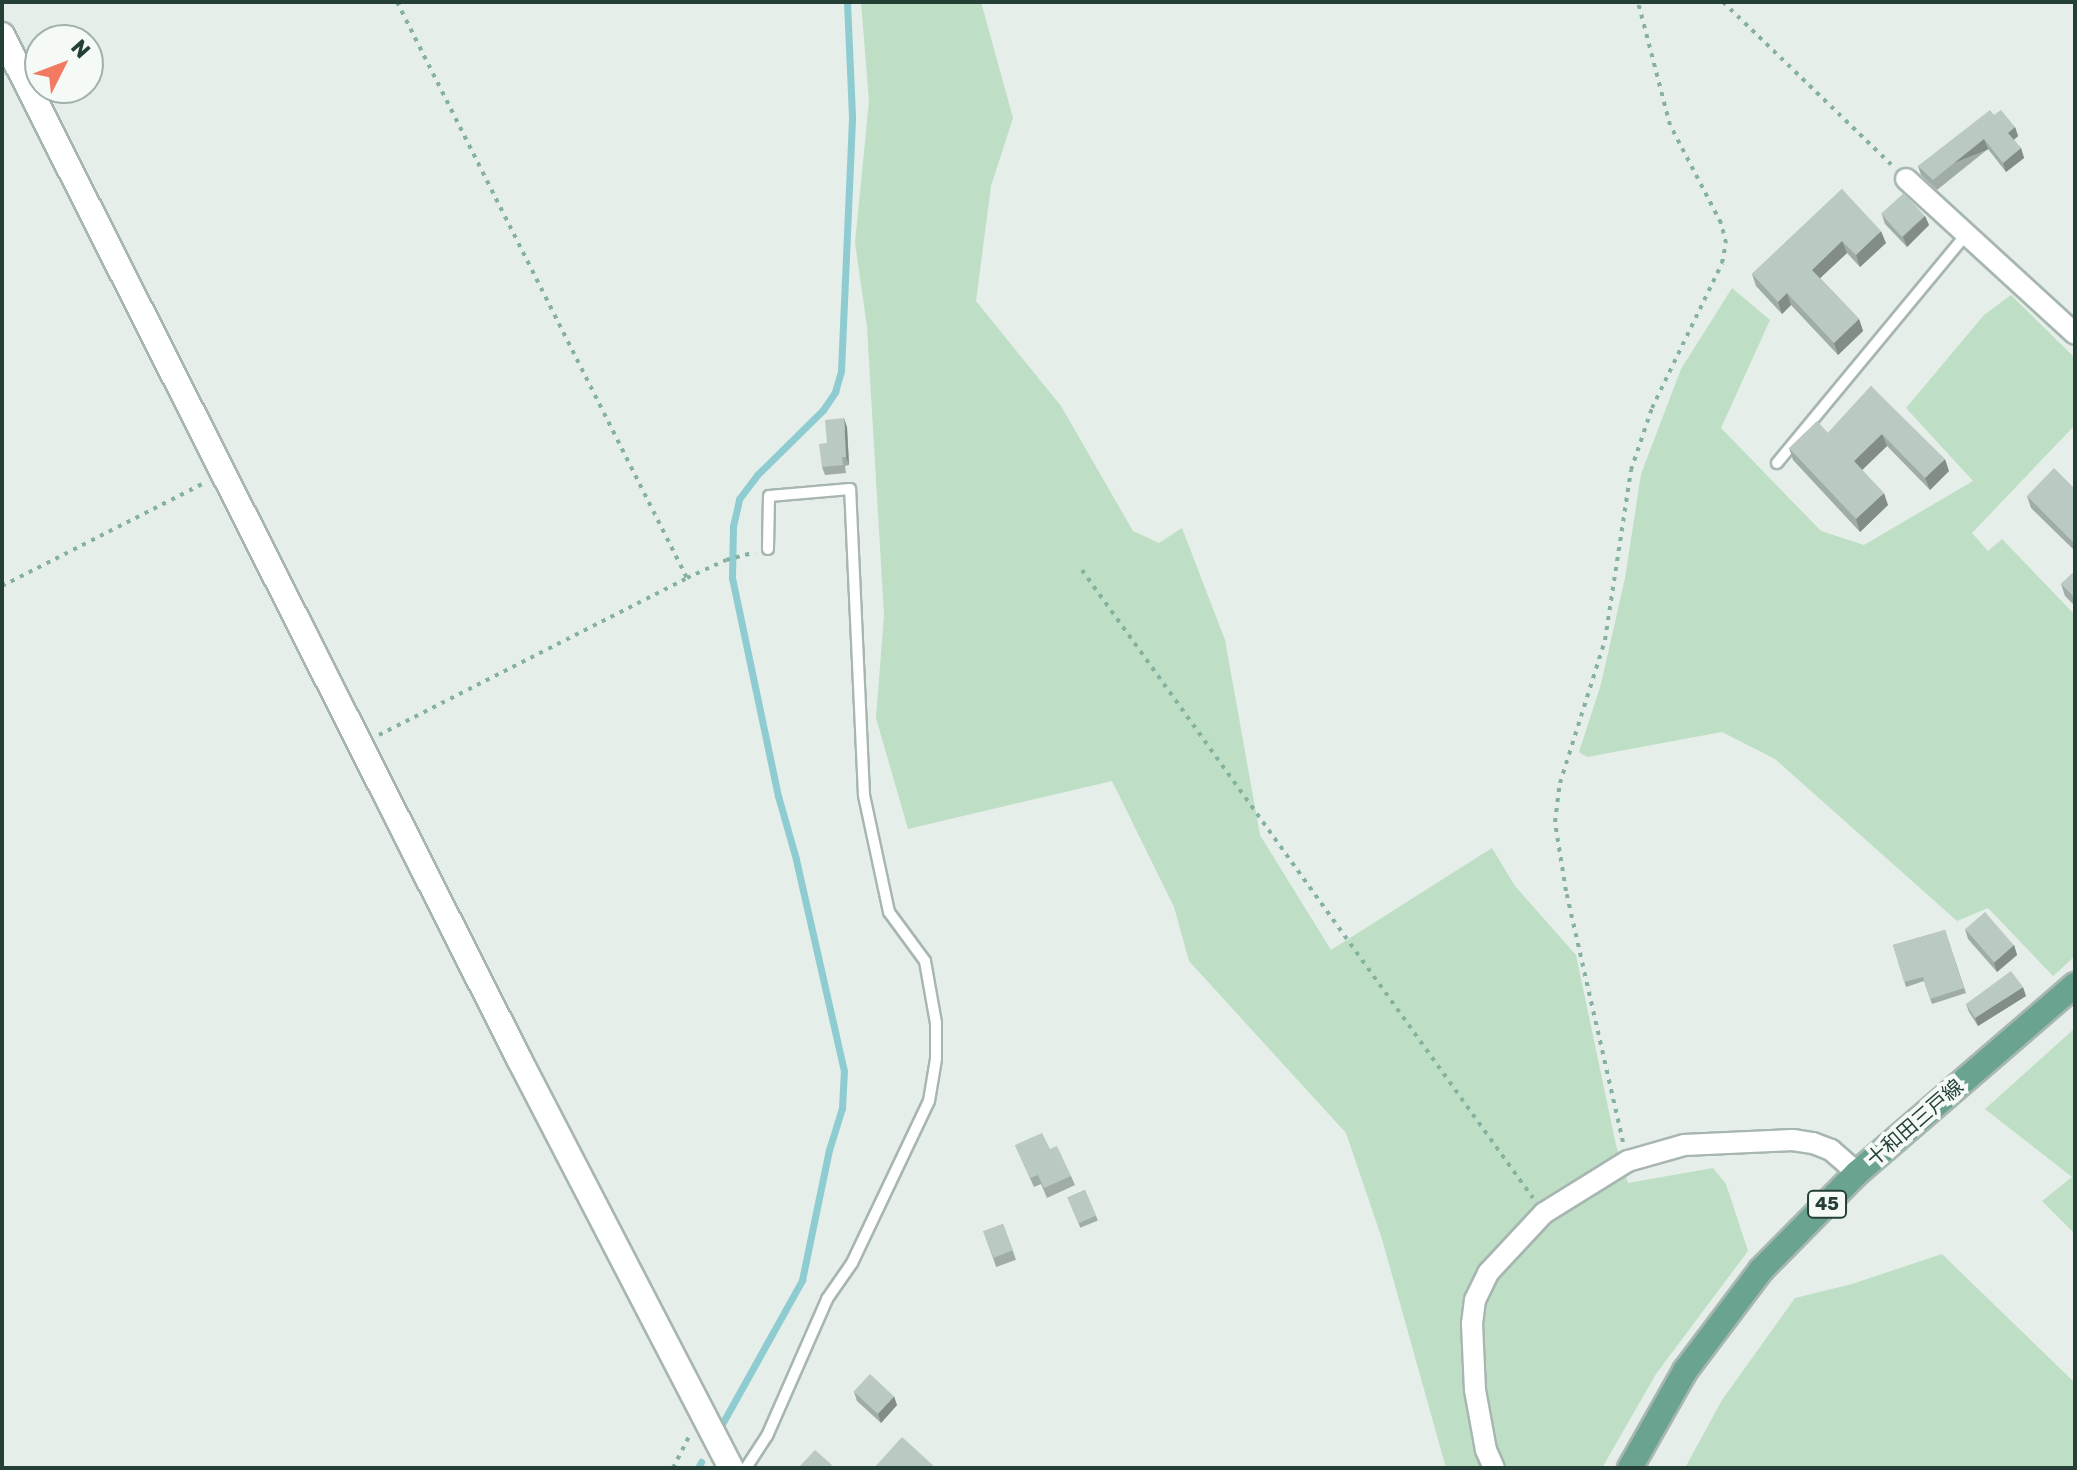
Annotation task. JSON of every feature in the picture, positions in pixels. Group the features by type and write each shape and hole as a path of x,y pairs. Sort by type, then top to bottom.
{"main road":[{"name":"十和田三戸線","path":"1630,1468 1685,1371 1761,1270 1857,1173 2075,985"}],"street":[{"path":"2,35 359,745 731,1468"},
{"path":"1906,179 2075,334"},
{"path":"1494,1468 1486,1450 1475,1390 1472,1324 1475,1300 1488,1273 1544,1213 1628,1161 1684,1145 1793,1140 1831,1150 1857,1173"}],"lane":[{"path":"1777,463 1965,236"},
{"path":"746,1468 767,1436 827,1299 852,1263 929,1101 936,1059 936,1023 925,961 889,912 864,795 850,489 769,496 768,549"}],"path":[{"path":"397,2 687,578"},
{"path":"1628,1161 1566,891 1555,822 1560,783 1605,640 1631,470 1652,408 1722,263 1726,243 1721,223 1670,125 1638,2"},
{"path":"1723,2 1906,179"},
{"path":"2,586 222,474"},
{"path":"359,745 687,578 745,554"},
{"path":"1082,570 1544,1213"},
{"path":"673,1468 701,1413"}],"green space":[{"path":"861,2 981,2 1013,118 991,186 976,301 1061,406 1133,531 1159,543 1182,528 1225,640 1260,835 1331,950 1492,848 1515,886 1576,955 1616,1145 1628,1183 1713,1168 1726,1184 1748,1251 1656,1374 1602,1468 1446,1468 1382,1239 1346,1133 1189,961 1174,907 1112,781 908,829 876,718 884,615 867,327 855,243 869,101"},
{"path":"1732,288 1770,320 1721,428 1821,531 1864,545 1973,481 1906,408 1984,315 2011,295 2075,358 2075,425 1972,533 1988,551 2002,539 2075,615 2075,956 2053,976 1988,908 1957,921 1775,759 1722,732 1587,757 1579,752 1601,684 1625,578 1641,474 1681,369"},
{"path":"2075,1028 2075,1234 2042,1201 2072,1177 1985,1109"},
{"path":"1942,1254 2075,1383 2075,1468 1685,1468 1722,1400 1795,1298 1852,1284"}],"building":[{"path":"1990,110 1994,115 2001,110 2015,127 2008,133 2021,148 2003,163 1984,139 1933,180 1918,166"},
{"path":"1842,189 1881,231 1856,255 1842,241 1812,270 1859,319 1834,343 1787,293 1778,302 1752,274"},
{"path":"1904,193 1925,216 1902,237 1881,214"},
{"path":"1871,386 1945,459 1925,478 1882,434 1854,461 1884,493 1856,519 1789,448 1817,421 1828,433"},
{"path":"844,418 846,457 842,457 843,465 822,467 819,444 827,443 825,420"},
{"path":"2054,468 2075,489 2075,544 2027,496"},
{"path":"2075,571 2075,598 2061,584"},
{"path":"1985,912 2014,945 1994,962 1965,929"},
{"path":"1945,930 1964,988 1930,999 1923,977 1904,982 1893,945"},
{"path":"2011,971 2023,987 1975,1018 1966,1004"},
{"path":"1042,1133 1050,1149 1057,1146 1071,1176 1044,1188 1038,1175 1030,1178 1015,1145"},
{"path":"1085,1190 1096,1216 1078,1223 1068,1197"},
{"path":"1003,1224 1013,1250 993,1258 983,1232"},
{"path":"870,1374 894,1397 878,1414 854,1392"},
{"path":"902,1437 936,1468 874,1468"},
{"path":"815,1450 832,1465 829,1468 798,1468"}],"waterway":[{"path":"722,1424 802,1280 829,1150 842,1108 844,1071 796,859 778,796 732,578 733,526 739,499 757,475 823,410 835,392 841,371 852,116 847,2"},
{"path":"698,1468 701,1462"}]}
